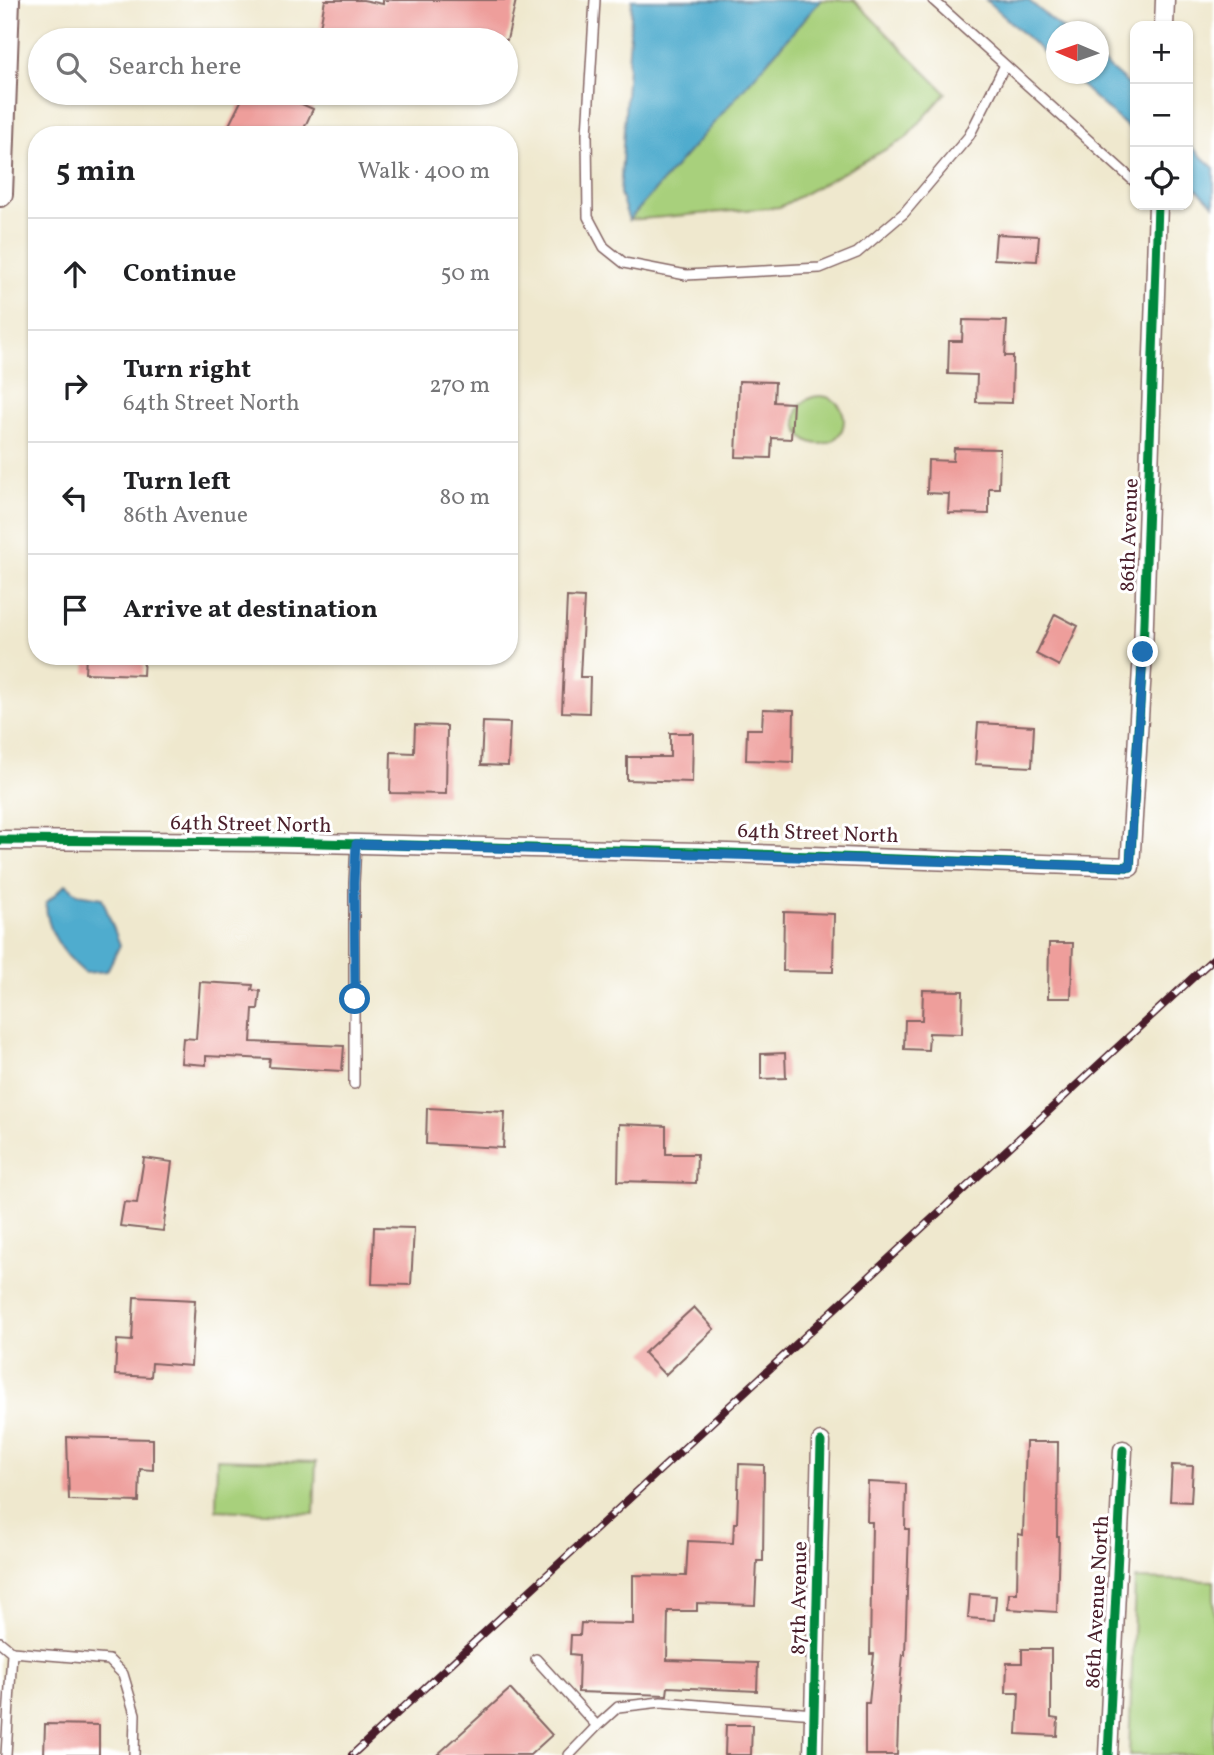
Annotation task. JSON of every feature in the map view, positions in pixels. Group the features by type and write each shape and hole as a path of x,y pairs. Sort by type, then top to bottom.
{"street":[{"path":"0,194 7,0"},
{"path":"1164,21 1165,0"},
{"name":"86th Avenue","path":"1130,867 1143,652 1158,210"},
{"name":"64th Street North","path":"0,840 356,844 1130,867"},
{"name":"87th Avenue","path":"813,1755 821,1442"},
{"name":"86th Avenue North","path":"1108,1755 1123,1450"}],"lane":[{"path":"594,0 587,134 588,218 604,247 624,263 686,275 820,268 857,253 904,213 969,136 1005,65"},
{"path":"933,0 1130,178"},
{"path":"354,1084 356,844"},
{"path":"0,1642 12,1652 109,1660 123,1674 135,1714 134,1755"},
{"path":"6,1755 12,1652"},
{"path":"536,1659 597,1726"},
{"path":"569,1755 618,1707 662,1702 814,1714"}],"green space":[{"path":"821,0 854,0 946,93 905,139 780,207 629,220"},
{"path":"820,396 837,403 844,420 837,437 820,444 803,437 796,420 803,403"},
{"path":"217,1459 316,1462 314,1514 216,1510"},
{"path":"1135,1579 1214,1581 1214,1755 1129,1755"}],"water":[{"path":"632,0 821,0 629,220 620,194"},
{"path":"986,0 1028,0 1053,21 1046,21 1046,55"},
{"path":"1109,68 1130,86 1130,130 1079,84 1109,84"},
{"path":"1193,149 1214,168 1214,205 1193,186"},
{"path":"66,884 78,894 102,898 120,945 107,971 85,973 63,951 53,933 46,903"}],"building":[{"path":"325,0 363,0 383,4 383,0 516,0 510,28 320,27"},
{"path":"239,105 304,105 313,109 305,126 228,126"},
{"path":"996,234 1039,236 1037,261 994,259"},
{"path":"963,320 1007,321 1005,356 1013,356 1012,403 976,402 977,375 948,374 949,341 962,341"},
{"path":"739,381 775,382 774,402 793,403 791,439 772,438 771,458 736,457"},
{"path":"954,448 1000,449 999,488 989,488 989,514 948,513 949,494 927,493 928,460 953,461"},
{"path":"567,597 584,598 580,677 590,677 589,713 562,712"},
{"path":"1055,614 1078,626 1059,666 1036,654"},
{"path":"85,665 144,665 143,675 85,673"},
{"path":"763,709 794,710 793,762 746,760 747,729 762,729"},
{"path":"483,722 510,723 508,766 481,765"},
{"path":"978,723 1034,726 1032,767 975,764"},
{"path":"415,725 447,726 446,794 390,793 391,752 414,753"},
{"path":"670,733 693,733 692,782 627,780 627,757 670,757"},
{"path":"784,912 834,914 833,972 783,971"},
{"path":"1049,943 1073,943 1071,998 1048,998"},
{"path":"200,982 253,985 252,990 260,991 258,1009 253,1009 251,1042 344,1046 342,1071 269,1067 270,1059 206,1056 206,1065 181,1063 183,1038 196,1039"},
{"path":"923,990 963,991 962,1034 929,1033 928,1050 904,1049 905,1020 922,1020"},
{"path":"785,1053 786,1078 761,1079 761,1054"},
{"path":"427,1108 505,1112 503,1148 426,1144"},
{"path":"619,1124 666,1126 666,1154 697,1154 696,1183 618,1181"},
{"path":"144,1158 172,1162 163,1231 120,1226 124,1202 137,1203"},
{"path":"374,1227 414,1228 411,1285 372,1284"},
{"path":"134,1297 195,1300 191,1366 152,1363 151,1377 115,1375 117,1340 132,1341"},
{"path":"694,1307 714,1329 665,1375 644,1353"},
{"path":"67,1437 153,1439 153,1470 140,1469 139,1502 69,1500"},
{"path":"1026,1442 1058,1442 1057,1612 1008,1609 1009,1593 1017,1593 1018,1534 1023,1535"},
{"path":"739,1464 764,1465 763,1561 757,1561 755,1605 697,1603 697,1611 668,1611 667,1660 758,1663 757,1691 668,1687 667,1695 578,1692 579,1655 570,1654 571,1635 580,1635 581,1623 633,1624 633,1575 686,1576 688,1541 733,1543 734,1523 737,1523"},
{"path":"1172,1465 1193,1466 1191,1502 1170,1501"},
{"path":"868,1482 906,1484 905,1529 909,1529 905,1655 899,1695 897,1755 865,1755 865,1703 869,1703 874,1654 870,1654 872,1522 867,1522"},
{"path":"970,1594 996,1596 994,1620 968,1618"},
{"path":"1022,1649 1051,1649 1051,1718 1058,1719 1057,1736 1017,1734 1019,1693 1006,1693 1007,1663 1022,1663"},
{"path":"510,1689 552,1735 530,1755 437,1755"},
{"path":"45,1724 99,1725 99,1755 44,1755"},
{"path":"726,1725 752,1725 751,1755 725,1755"}],"railway":[{"path":"352,1755 1214,958"}],"cycle path":[{"path":"0,840 276,842 699,852 1130,867 1143,652 1158,210"},
{"path":"813,1755 821,1442"},
{"path":"1108,1755 1123,1450"}],"route":[{"path":"355,999 356,844 699,852 1130,867 1143,652"}]}
